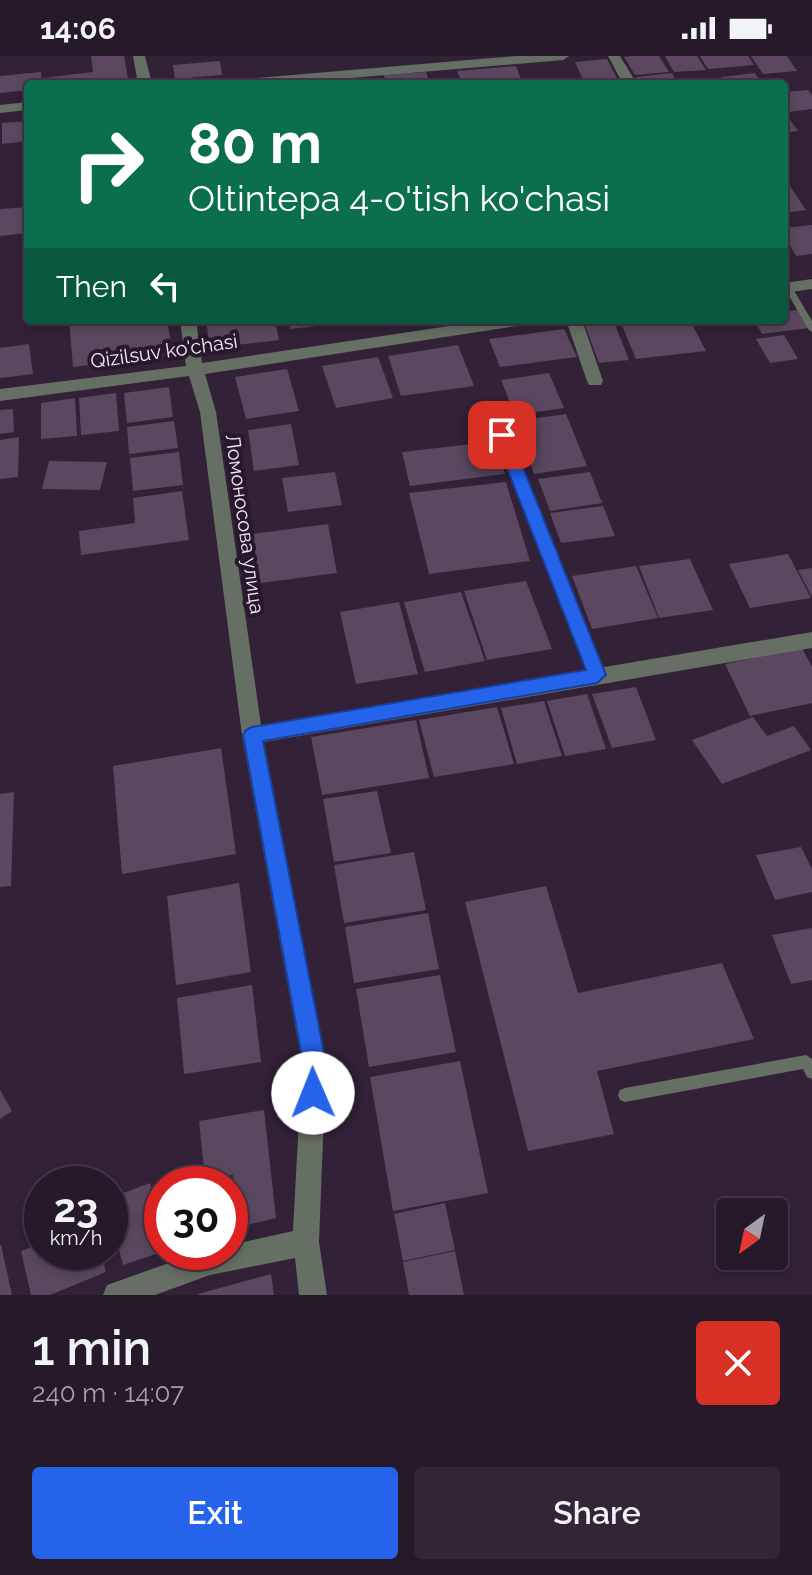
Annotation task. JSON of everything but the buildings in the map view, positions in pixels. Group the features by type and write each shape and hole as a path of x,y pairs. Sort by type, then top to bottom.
{"street":[{"path":"139,56 144,80"},
{"path":"284,80 563,56"},
{"path":"614,56 628,80"},
{"path":"438,80 439,68"},
{"path":"0,109 24,106"},
{"path":"788,287 812,284"},
{"name":"Ломоносова улица","path":"189,324 195,370 208,412 252,735 314,1063 306,1242 313,1295"},
{"name":"Qizilsuv ko'chasi","path":"0,395 195,370 497,324"},
{"path":"575,324 595,381"},
{"path":"252,735 812,640"},
{"path":"117,1295 210,1262 306,1242"}],"lane":[{"path":"788,290 812,329"},
{"path":"502,435 597,675"},
{"path":"625,1095 806,1062 812,1072"}],"route":[{"path":"313,1093 314,1063 252,735 597,675 502,435"}]}
